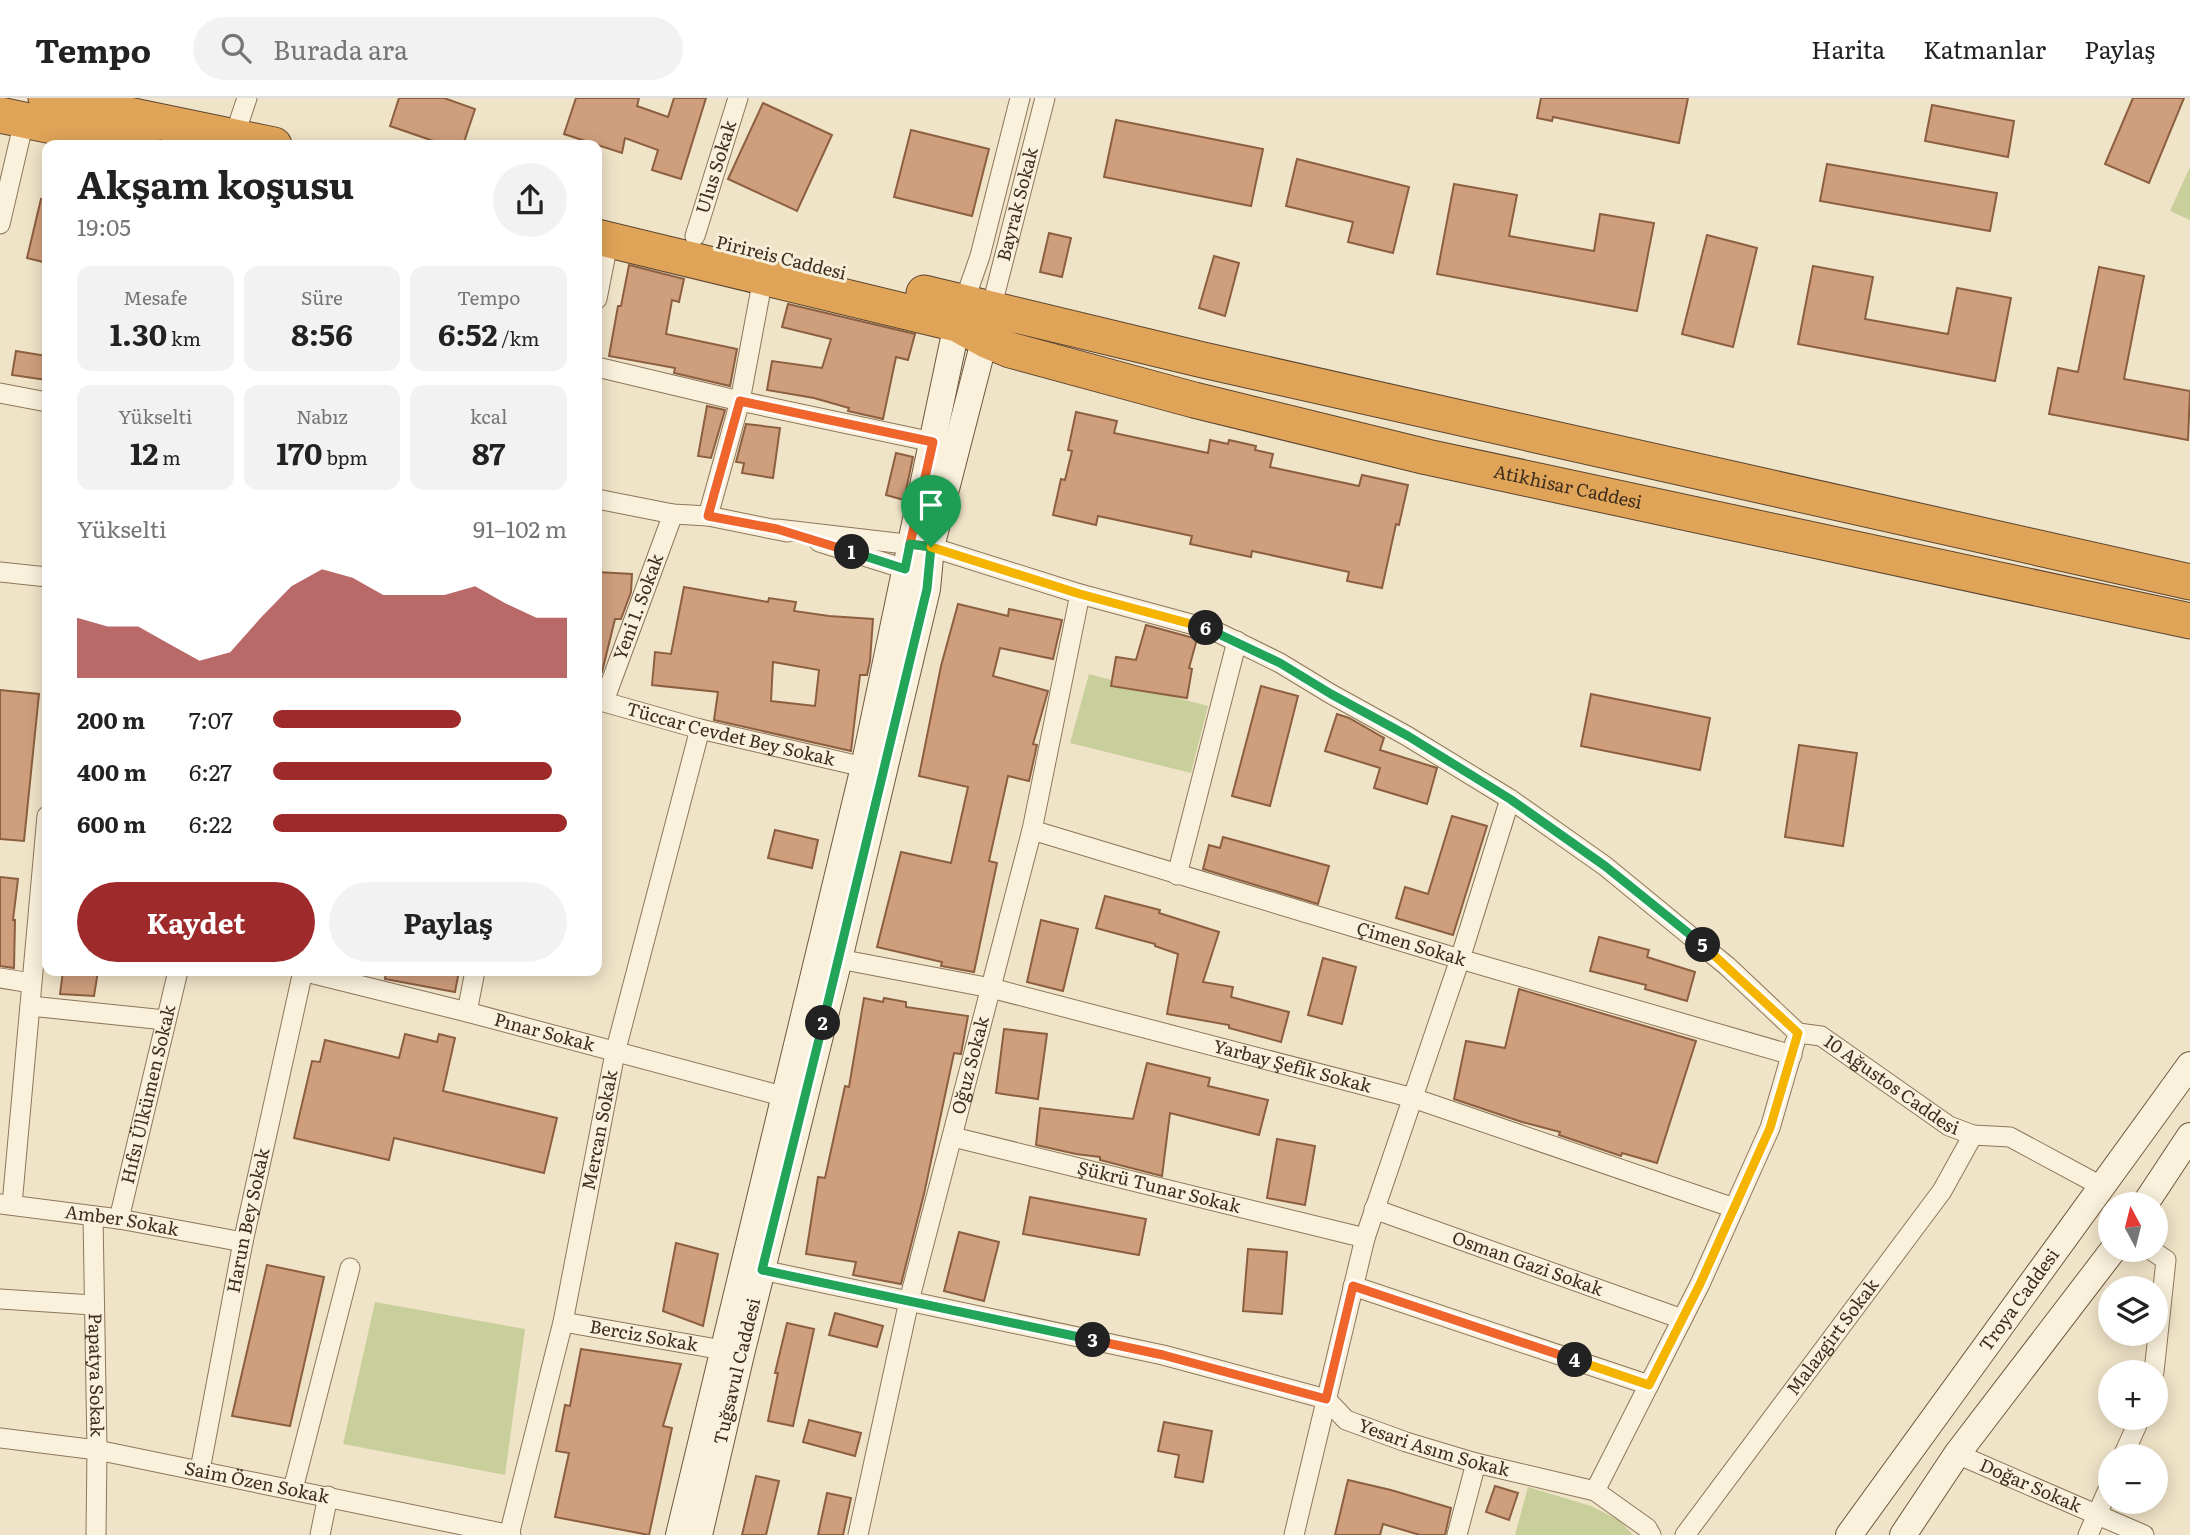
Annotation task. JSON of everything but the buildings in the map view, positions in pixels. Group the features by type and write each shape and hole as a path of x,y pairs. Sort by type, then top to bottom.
{"highway":[{"path":"23,111 251,140"},
{"path":"23,111 125,140"},
{"name":"Pirireis Caddesi","path":"602,230 695,236 774,257 974,319"},
{"name":"Pirireis Caddesi","path":"602,230 763,278 974,319"},
{"path":"974,319 1216,363 2190,582"},
{"name":"Atikhisar Caddesi","path":"974,319 1010,350 1194,400 1427,457 2190,621"}],"main road":[{"path":"679,1535 915,553 933,442 974,319"},
{"name":"Tuğsavul Caddesi","path":"699,1535 927,589 915,553 974,319"},
{"name":"Troya Caddesi","path":"1849,1535 2190,1065"},
{"path":"2153,1192 2190,1136"},
{"path":"1903,1535 1957,1454 2104,1262"}],"street":[{"path":"233,136 247,98"},
{"name":"Ulus Sokak","path":"695,236 738,98"},
{"name":"Bayrak Sokak","path":"974,319 980,256 1020,98"},
{"name":"Bayrak Sokak","path":"974,319 1045,98"},
{"path":"0,224 23,111"},
{"path":"708,516 740,401 763,278"},
{"path":"602,368 933,442"},
{"path":"0,393 42,401"},
{"name":"10 Ağustos Caddesi","path":"602,500 915,553 1213,630 1280,663 1408,736 1510,799 1605,866 1695,939 1798,1033 1821,1036 1949,1126 1973,1135 2010,1137 2101,1186"},
{"name":"Yeni 1. Sokak","path":"602,695 673,514"},
{"path":"0,572 42,576"},
{"name":"Oğuz Sokak","path":"858,1535 909,1301 1032,830 1080,594"},
{"path":"1177,875 1237,641"},
{"name":"Tüccar Cevdet Bey Sokak","path":"602,701 700,729 864,766"},
{"name":"Mercan Sokak","path":"510,1535 563,1322 615,1053 700,729"},
{"path":"1294,1535 1365,1238 1460,959 1510,799"},
{"name":"Çimen Sokak","path":"1032,830 1460,959 1792,1055"},
{"path":"6,1204 30,1006 42,868"},
{"name":"Yarbay Şefik Sokak","path":"839,959 991,988 1413,1098 1734,1208"},
{"name":"Hıfsı Ülkümen Sokak","path":"119,1219 177,976"},
{"name":"Harun Bey Sokak","path":"200,1471 243,1242 310,976"},
{"name":"Pınar Sokak","path":"327,976 786,1097"},
{"path":"467,1012 474,976"},
{"path":"0,978 31,983"},
{"path":"30,1006 165,1020"},
{"path":"1595,1491 1682,1319 1770,1128 1798,1033"},
{"name":"Malazgirt Sokak","path":"1685,1535 1942,1191 1973,1135"},
{"name":"Şükrü Tunar Sokak","path":"953,1137 1365,1238"},
{"name":"Amber Sokak","path":"6,1204 119,1219 243,1242"},
{"name":"Osman Gazi Sokak","path":"1374,1209 1682,1319"},
{"name":"Papatya Sokak","path":"93,1216 96,1535"},
{"path":"2155,1360 2166,1262"},
{"path":"293,1489 349,1268"},
{"name":"Yesari Asım Sokak","path":"762,1270 1163,1355 1326,1399 1346,1420 1476,1463 1595,1491 1647,1528 1651,1535"},
{"path":"1353,1286 1649,1385"},
{"path":"0,1299 93,1305"},
{"name":"Berciz Sokak","path":"563,1322 723,1350"},
{"name":"Saim Özen Sokak","path":"0,1438 97,1450 510,1535"},
{"name":"Doğar Sokak","path":"1957,1454 2144,1535"},
{"path":"1457,1535 1476,1463"},
{"path":"320,1535 328,1496"},
{"path":"2088,1535 2098,1514"}],"green space":[{"path":"2190,167 2190,220 2170,211"},
{"path":"1089,674 1208,706 1191,773 1070,743"},
{"path":"375,1302 525,1329 505,1475 343,1444"},
{"path":"1528,1487 1591,1506 1619,1520 1633,1535 1515,1535"}],"route":[{"path":"931,547 910,544 933,442 740,401 708,516 777,529 905,569 910,544 931,547 927,589 762,1270 1163,1355 1326,1399 1353,1286 1649,1385 1700,1284 1770,1128 1798,1033 1727,966 1605,866 1510,799 1408,736 1280,663 1213,630 1080,594 931,547"}]}
